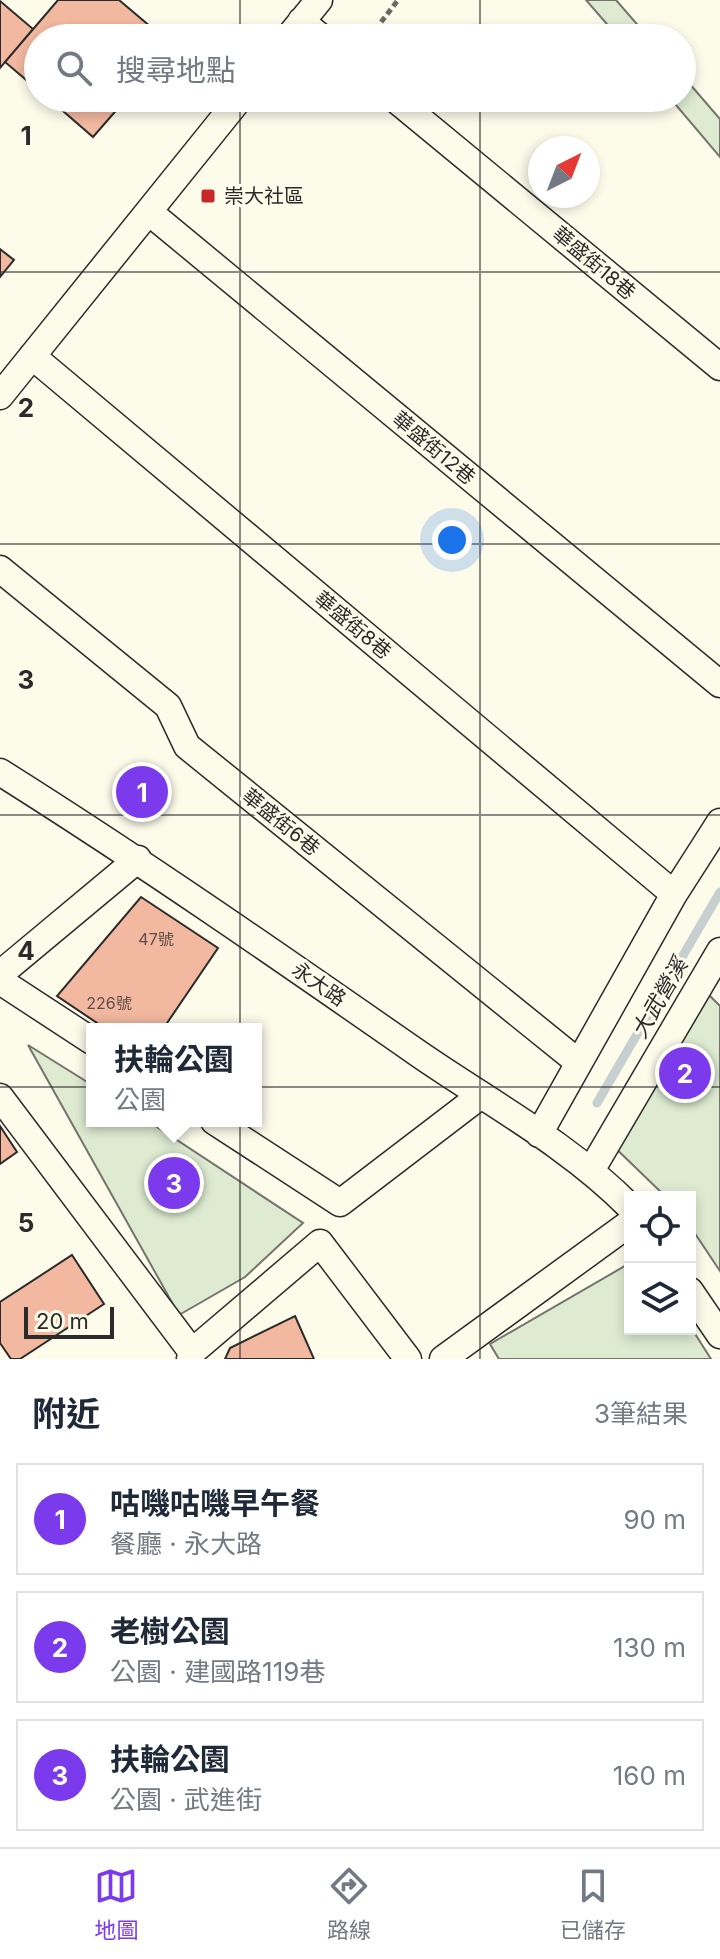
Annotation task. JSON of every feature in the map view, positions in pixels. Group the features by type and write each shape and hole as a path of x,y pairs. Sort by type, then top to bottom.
{"street":[{"path":"308,24 319,0"},
{"path":"0,396 229,112"},
{"name":"華盛街18巷","path":"411,112 720,367"},
{"name":"華盛街12巷","path":"149,212 720,684"},
{"name":"華盛街8巷","path":"32,356 674,894"},
{"name":"華盛街6巷","path":"0,569 168,706 187,746 578,1062"},
{"name":"永大路","path":"0,772 138,859 480,1096 592,1169 624,1201"},
{"path":"539,1134 674,894 720,822"},
{"path":"0,974 138,859"},
{"path":"592,1169 720,951"},
{"path":"0,981 86,1037"},
{"path":"0,1097 191,1355 320,1243 340,1203 480,1096"},
{"path":"223,1127 340,1203"},
{"path":"443,1359 624,1227"},
{"path":"320,1243 408,1359"},
{"path":"696,1300 720,1335"}],"path":[{"path":"380,24 398,0"}],"green space":[{"path":"586,0 616,0 637,24 607,24"},
{"path":"696,91 720,119 720,157 682,112 696,112"},
{"path":"705,991 720,1006 720,1271 696,1235 696,1191 660,1191 606,1139"},
{"path":"28,1045 86,1081 86,1127 157,1127 303,1223 245,1277 179,1315"},
{"path":"624,1266 624,1335 696,1335 711,1359 499,1359 490,1344"}],"building":[{"path":"58,0 119,0 147,24 37,24"},
{"path":"0,1 27,24 24,24 24,40 0,68"},
{"path":"24,40 24,78 5,62"},
{"path":"64,112 115,112 93,137"},
{"path":"0,249 14,260 0,277"},
{"path":"141,897 218,948 167,1023 97,1023 57,996"},
{"path":"0,1126 17,1152 0,1164"},
{"path":"72,1255 104,1304 20,1359 11,1359 0,1343 0,1302"},
{"path":"295,1316 314,1359 225,1359 230,1348"}],"waterway":[{"name":"大武營溪","path":"597,1103 720,892"}],"place":[{"name":"崇大社區","path":"208,196"},
{"name":"咕嘰咕嘰早午餐","path":"142,792"},
{"name":"老樹公園","path":"685,1073"},
{"name":"扶輪公園","path":"174,1183"}]}
